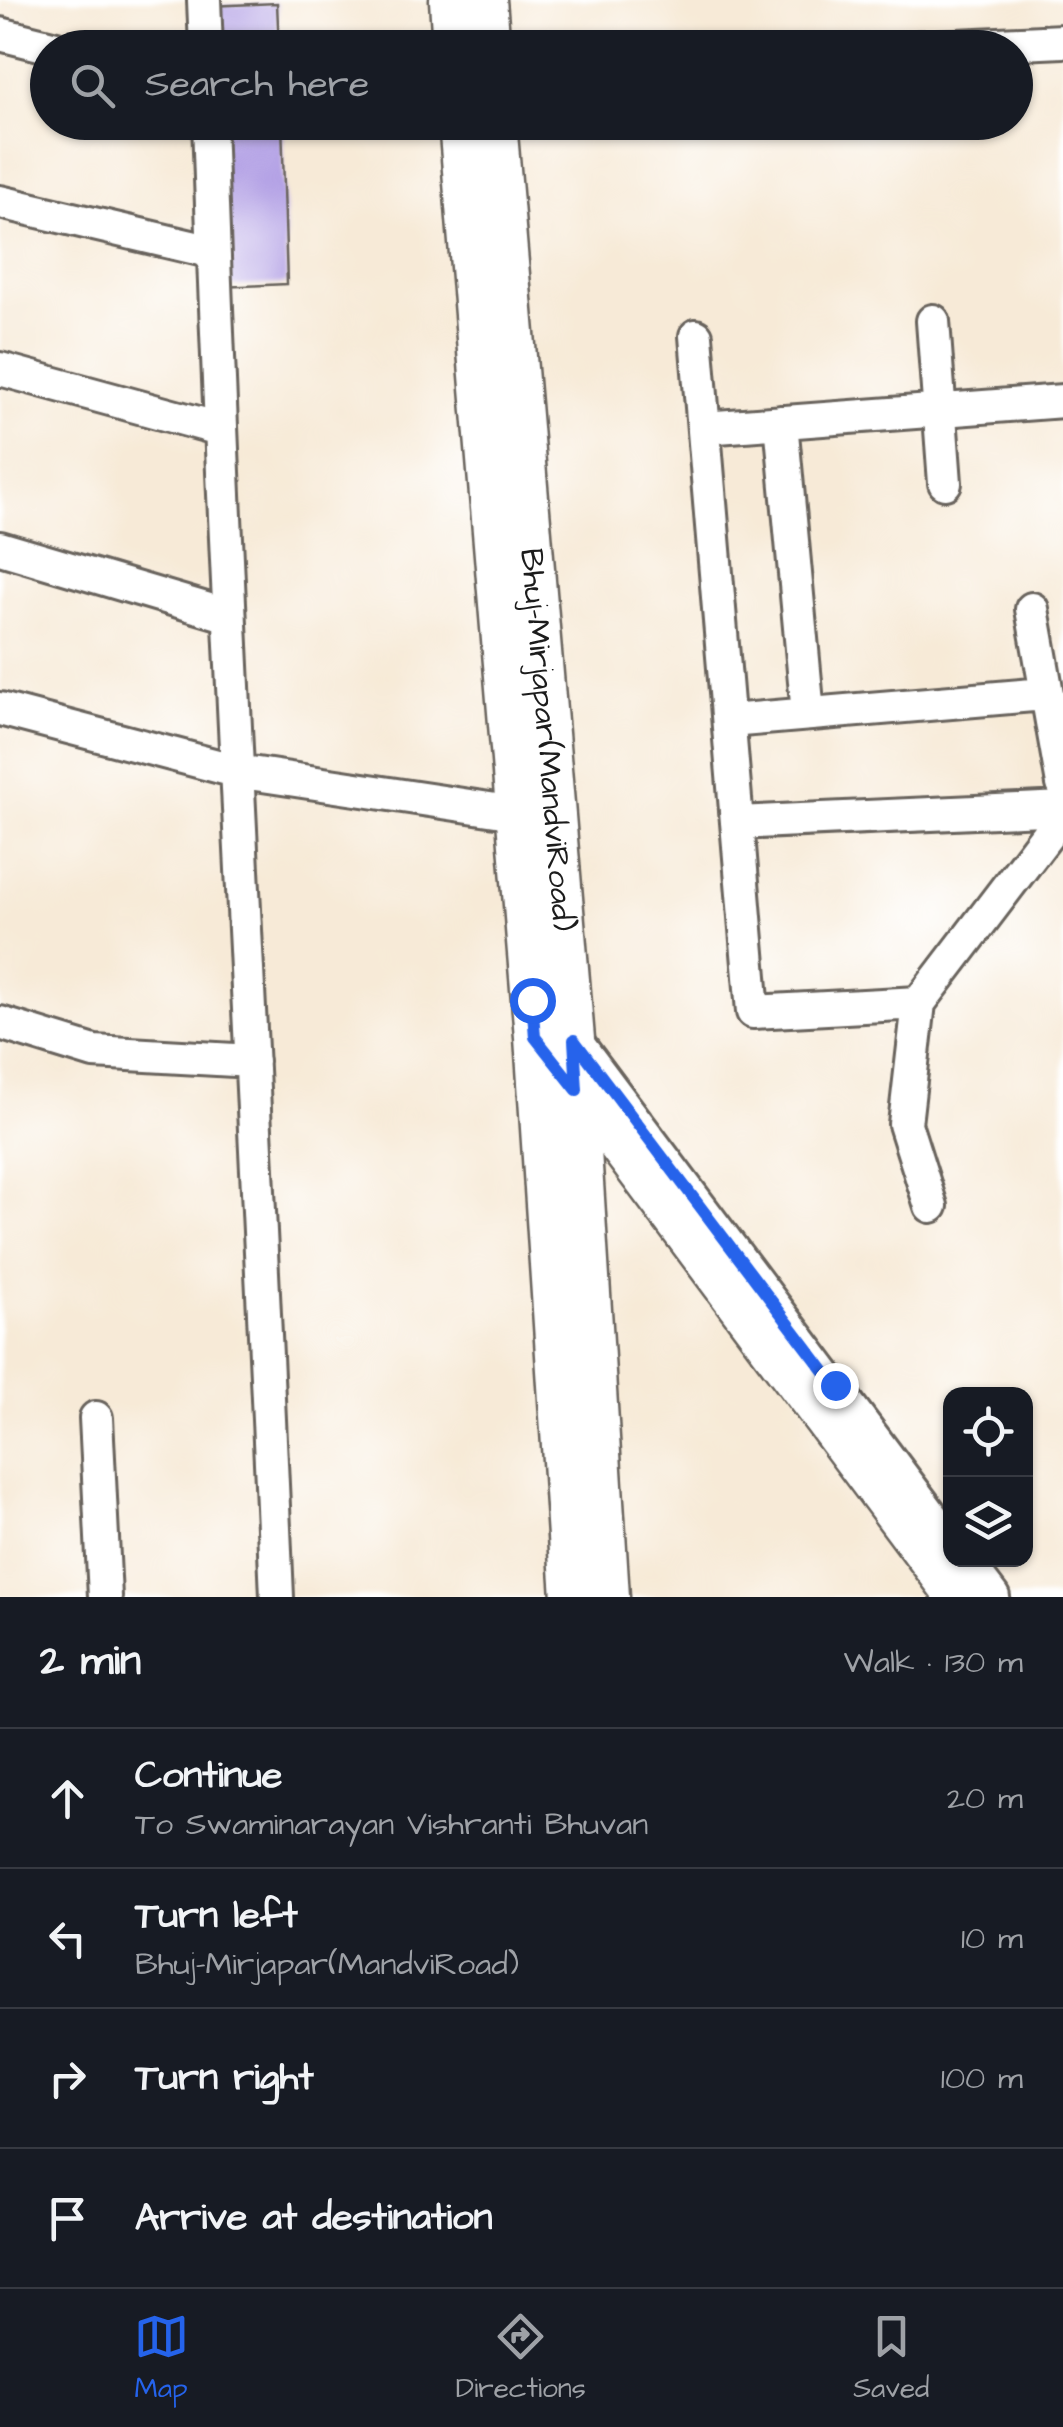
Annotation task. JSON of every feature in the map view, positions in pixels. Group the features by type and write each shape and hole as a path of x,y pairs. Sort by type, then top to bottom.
{"main road":[{"path":"450,0 452,30"},
{"path":"486,0 488,30"},
{"name":"Bhuj-Mirjapar(MandviRoad)","path":"460,140 516,814 554,1038 577,1090 609,1597"},
{"name":"Bhuj-Mirjapar(MandviRoad)","path":"497,140 554,1038 572,1597"},
{"path":"577,1090 958,1597"}],"street":[{"path":"204,0 205,30"},
{"path":"0,34 30,42"},
{"path":"1033,42 1063,40"},
{"path":"210,140 226,614 277,1597"},
{"path":"0,202 214,252"},
{"path":"933,322 945,483"},
{"path":"696,336 753,1012 919,1003"},
{"path":"0,369 220,429"},
{"path":"704,428 1063,401"},
{"path":"781,422 808,714"},
{"path":"0,548 226,614"},
{"path":"1032,609 1063,784"},
{"path":"729,722 1045,694"},
{"path":"0,709 236,770 516,814"},
{"path":"737,823 1063,811"},
{"path":"930,1206 904,1124 919,1003 1063,811"},
{"path":"0,1022 94,1052 252,1061"},
{"path":"554,1038 943,1531"},
{"path":"96,1418 106,1597"},
{"path":"970,1567 993,1597"}],"building":[{"path":"277,3 278,30 209,30 208,6"},
{"path":"214,140 283,140 287,284 219,287"}],"route":[{"path":"532,1000 535,1037 577,1090 574,1040 835,1385"}]}
